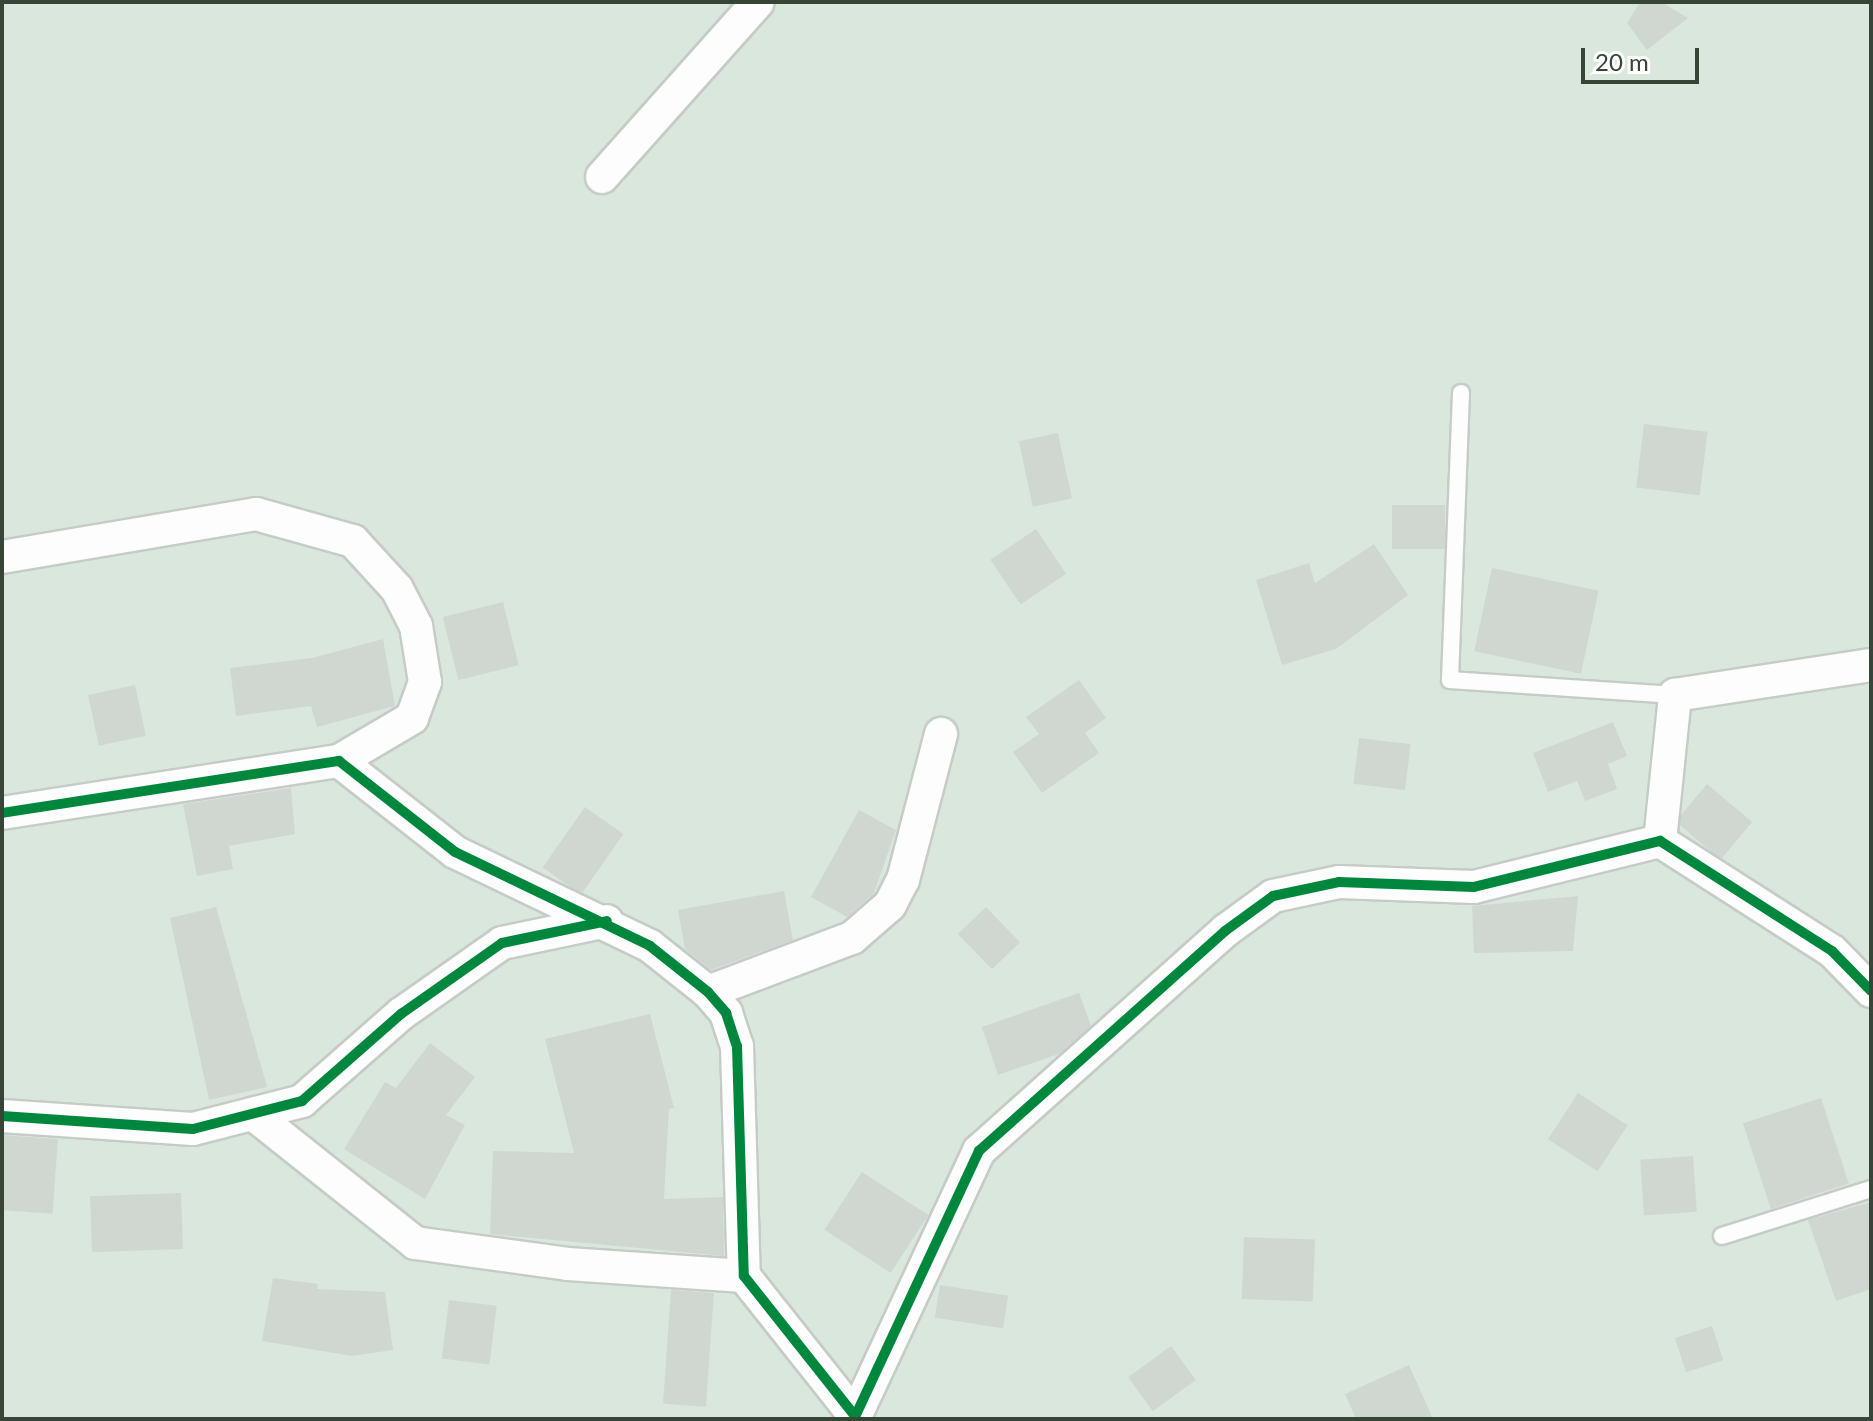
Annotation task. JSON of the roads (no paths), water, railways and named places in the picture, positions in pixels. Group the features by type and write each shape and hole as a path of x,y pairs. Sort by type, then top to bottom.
{"street":[{"path":"602,177 758,2"},
{"path":"2,557 256,514 353,541 397,589 416,626 425,682 412,718 339,761 2,813"},
{"path":"1660,841 1675,695 1871,665"},
{"path":"708,992 852,938 890,905 903,880 941,734"},
{"path":"339,761 455,852 607,921 708,992 726,1013 737,1046 744,1276 854,1418 979,1151 1225,931 1273,896 1339,882 1474,887 1660,841 1832,951 1871,991"},
{"path":"2,1116 193,1129 302,1101 401,1014 502,943 607,921"},
{"path":"253,1114 415,1243 568,1264 744,1276"}],"lane":[{"path":"1461,393 1450,680 1675,695"},
{"path":"1722,1236 1871,1189"}]}
